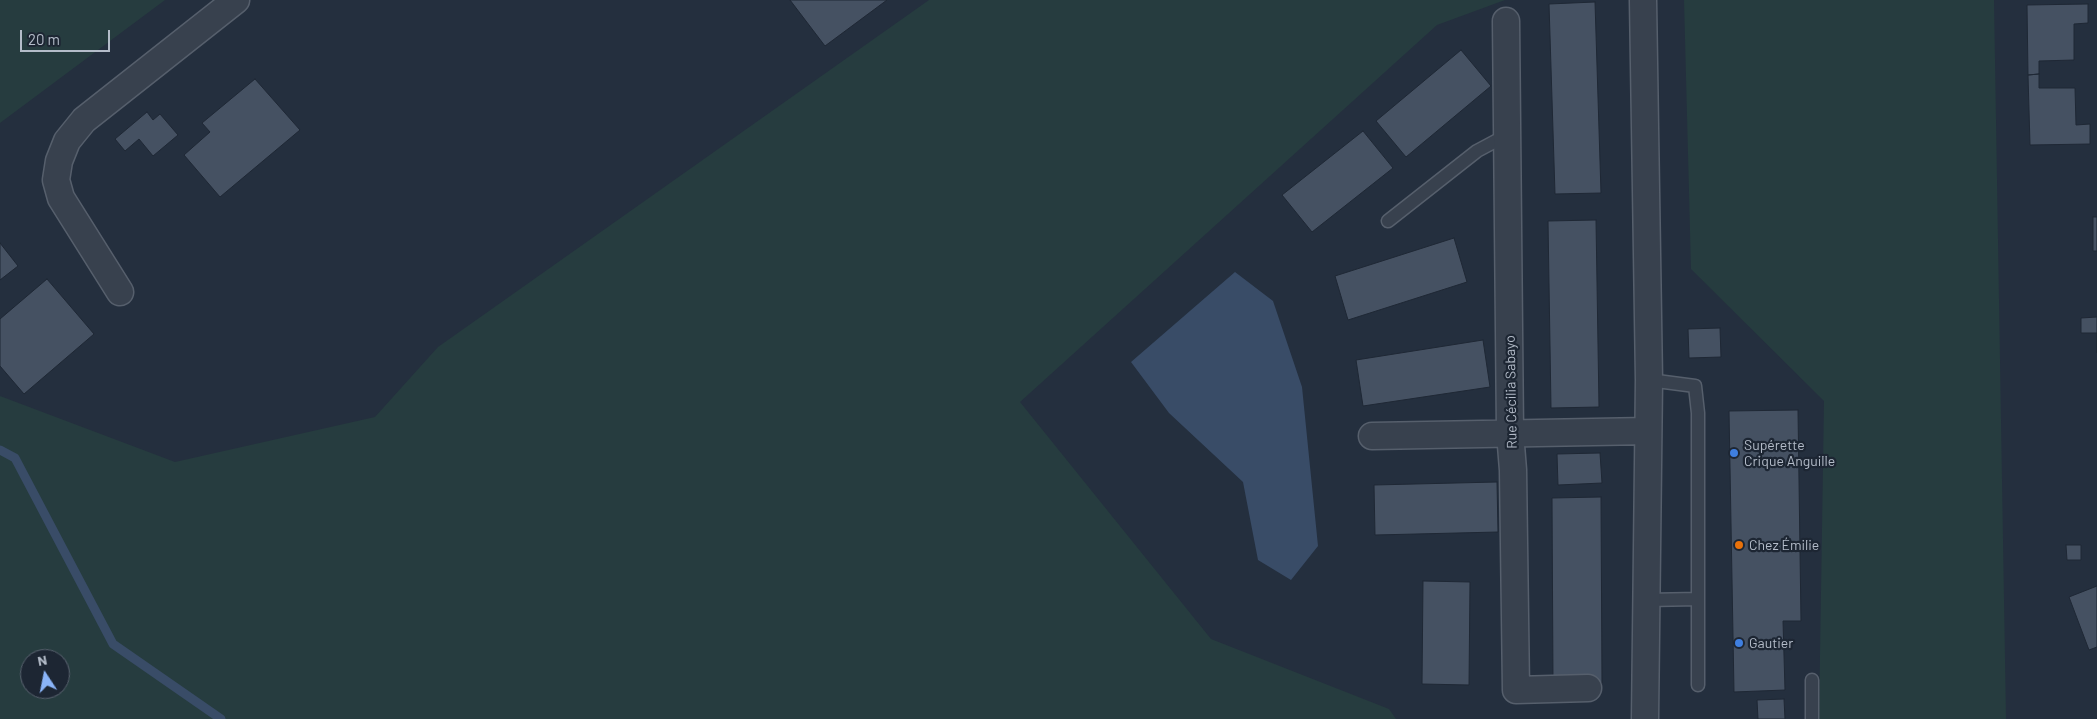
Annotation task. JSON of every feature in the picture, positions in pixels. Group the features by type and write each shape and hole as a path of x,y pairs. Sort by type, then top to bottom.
{"street":[{"path":"120,292 61,198 56,180 59,162 67,141 84,120 236,0"},
{"path":"1643,0 1649,380 1645,719"},
{"name":"Rue Cécilia Sabayo","path":"1506,21 1510,433 1513,470 1516,690 1588,688"},
{"path":"1372,436 1648,431"}],"lane":[{"path":"1388,221 1477,151 1508,135"},
{"path":"1649,380 1695,386 1698,413 1698,685"},
{"path":"1646,600 1698,599"},
{"path":"1812,680 1812,719"}],"green space":[{"path":"0,0 165,0 0,123"},
{"path":"929,0 1505,0 1437,25 1020,402 1211,639 1389,709 1396,719 0,719 0,396 175,462 375,417 438,347"},
{"path":"1684,0 1994,0 2006,719 1819,719 1824,401 1691,269"}],"water":[{"path":"1235,272 1273,301 1302,387 1318,546 1291,580 1258,560 1243,482 1169,413 1131,362"}],"building":[{"path":"790,0 887,0 825,46"},
{"path":"1595,2 1601,193 1555,194 1549,4"},
{"path":"2088,4 2088,23 2074,24 2074,60 2039,61 2039,74 2028,75 2027,5"},
{"path":"1461,50 1491,86 1406,157 1376,121"},
{"path":"2039,74 2039,88 2075,88 2076,125 2090,124 2090,144 2030,145 2028,75"},
{"path":"255,79 300,130 220,197 184,155 210,132 202,123"},
{"path":"147,112 153,120 160,114 178,135 153,156 139,139 125,151 115,139"},
{"path":"1363,131 1393,168 1312,232 1282,195"},
{"path":"2093,217 2097,217 2097,251 2093,251"},
{"path":"1596,220 1599,407 1551,408 1548,221"},
{"path":"1454,238 1467,282 1348,320 1335,276"},
{"path":"0,243 18,266 0,280"},
{"path":"47,279 94,334 24,394 0,366 0,319"},
{"path":"2097,317 2097,333 2081,333 2081,318"},
{"path":"1720,328 1721,357 1689,358 1688,329"},
{"path":"1483,340 1490,387 1363,406 1356,360"},
{"path":"1798,410 1801,621 1783,621 1785,690 1734,692 1729,411"},
{"path":"1600,453 1602,483 1558,485 1557,454"},
{"path":"1497,482 1498,532 1375,535 1374,485"},
{"path":"1601,497 1602,683 1553,683 1552,498"},
{"path":"2066,545 2081,545 2081,560 2067,560"},
{"path":"1423,581 1470,582 1469,685 1422,684"},
{"path":"2097,586 2097,647 2089,650 2069,597"},
{"path":"1784,699 1785,719 1758,719 1757,700"}],"waterway":[{"path":"0,450 15,458 113,644 221,719"}],"place":[{"name":"Supérette Crique Anguille","path":"1734,453"},
{"name":"Chez Émilie","path":"1739,545"},
{"name":"Gautier","path":"1739,643"}]}
